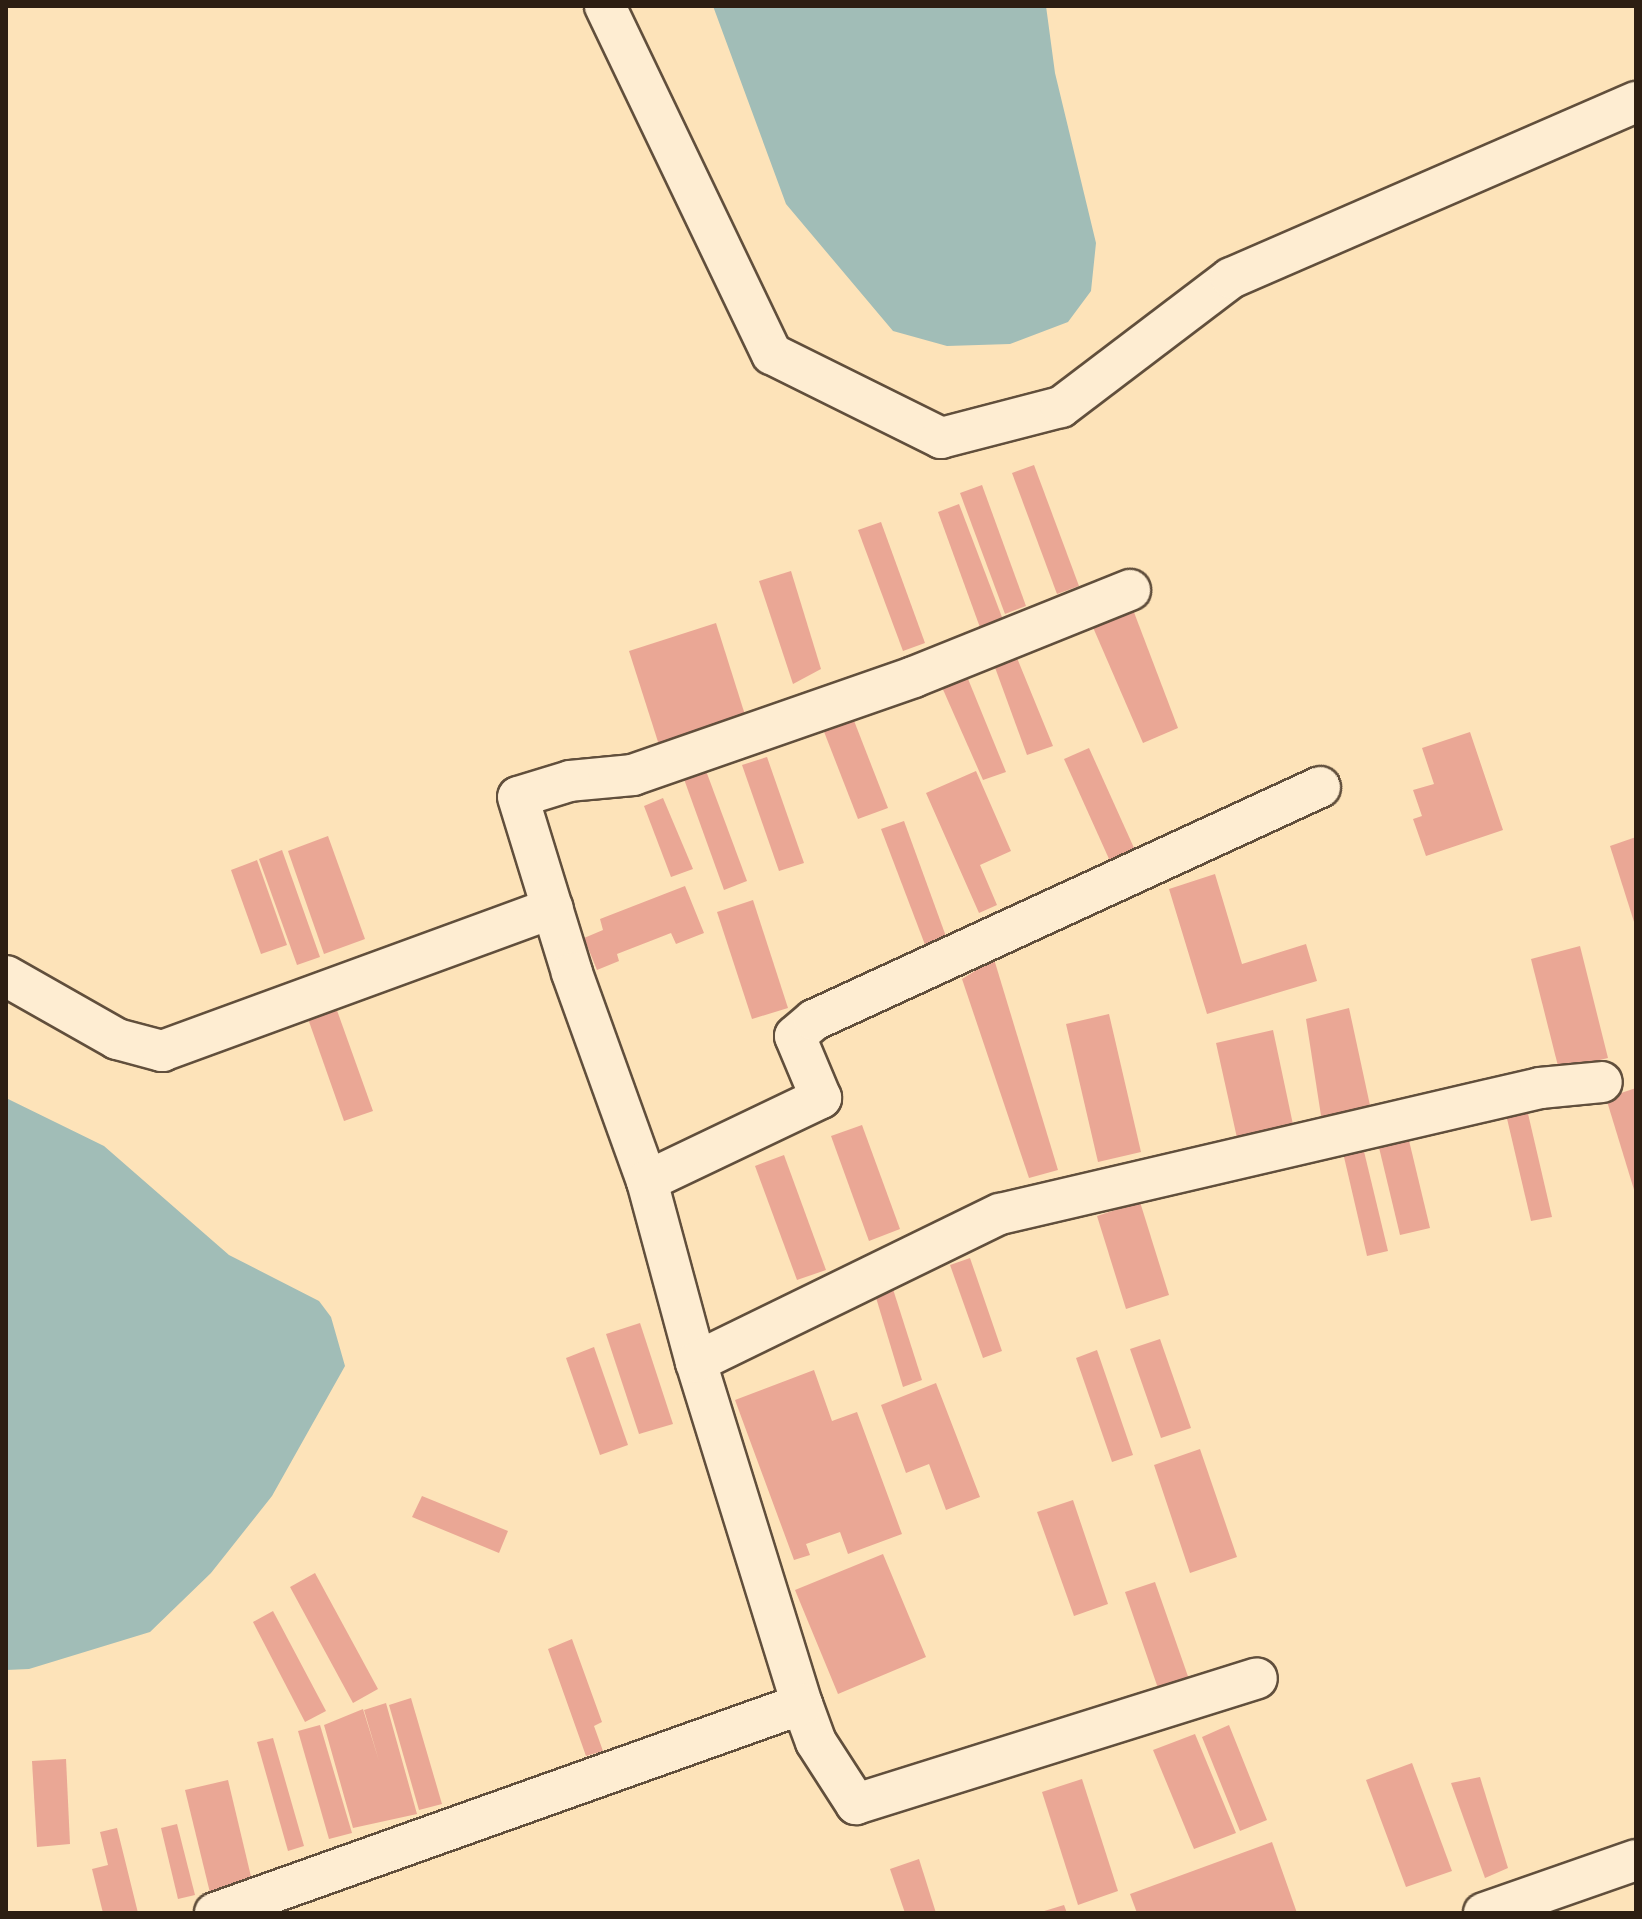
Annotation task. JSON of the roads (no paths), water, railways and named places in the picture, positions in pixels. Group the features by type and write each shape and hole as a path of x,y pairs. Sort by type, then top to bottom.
{"street":[{"path":"605,6 772,354 941,438 1061,407 1231,278 1636,102"},
{"path":"1130,590 914,677 633,775 570,781 518,797 647,1181 696,1362 802,1704 816,1742 856,1804 1257,1678"},
{"path":"647,1181 821,1098 795,1036 814,1020 1320,787"},
{"path":"6,976 117,1039 162,1051 553,908"},
{"path":"696,1362 1000,1214 1540,1088 1602,1082"},
{"path":"215,1913 288,1901 802,1704"},
{"path":"1484,1913 1636,1860"}],"water":[{"path":"713,6 1046,6 1055,73 1096,243 1091,291 1068,322 1010,344 947,346 893,331 786,204"},
{"path":"6,1098 104,1146 229,1255 319,1301 331,1317 345,1366 272,1496 211,1573 150,1632 29,1669 6,1670"}]}
